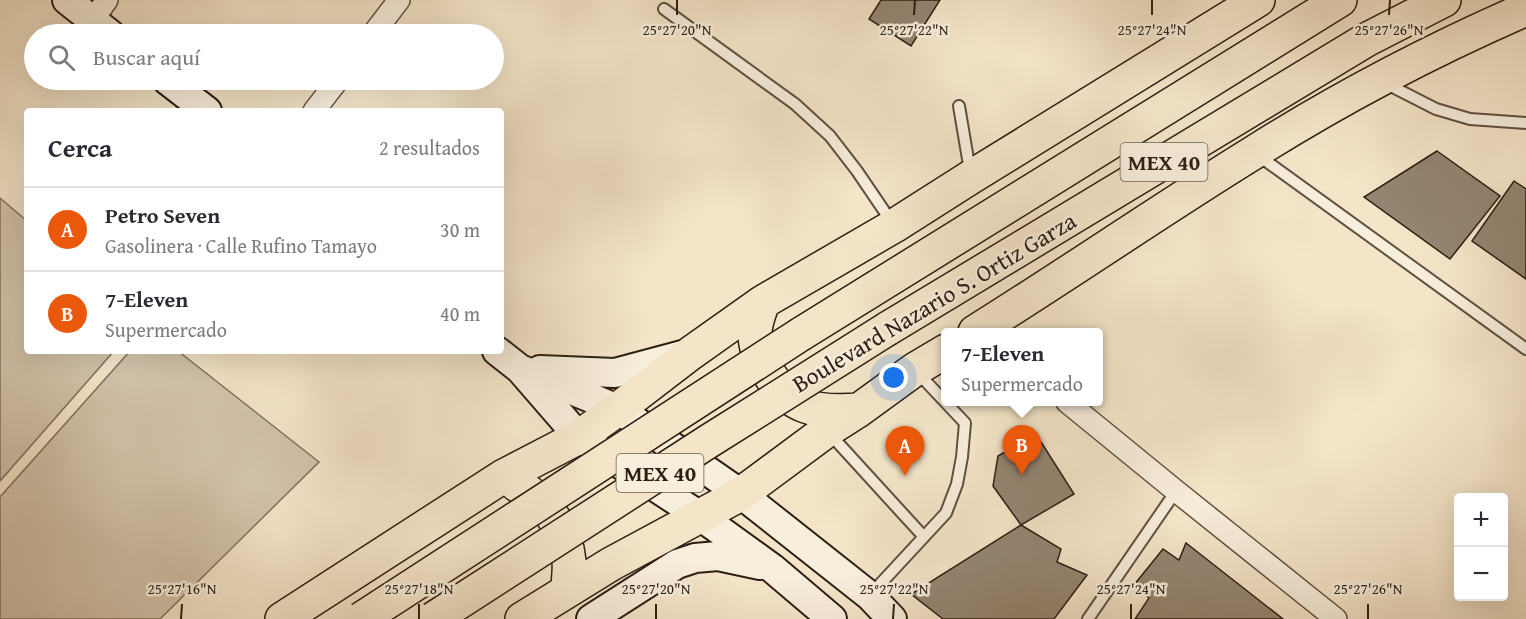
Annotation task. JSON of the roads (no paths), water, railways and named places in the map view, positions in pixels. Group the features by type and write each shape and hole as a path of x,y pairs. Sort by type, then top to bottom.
{"highway":[{"path":"282,619 502,477 579,437 763,302 894,226 1258,0"},
{"name":"Boulevard Nazario S. Ortiz Garza","path":"361,619 801,334 1340,0"},
{"name":"Boulevard Nazario S. Ortiz Garza","path":"434,619 887,329 1366,40 1444,0"},
{"path":"984,328 1254,152 1380,80 1471,33 1526,9"},
{"path":"763,302 755,332 758,356 777,386 795,402 817,409 859,410"},
{"path":"522,619 611,564 741,494 826,431 941,353"},
{"path":"502,477 526,489 550,511 562,533 569,561 568,590"}],"street":[{"path":"67,0 103,18"},
{"path":"381,24 399,0"},
{"path":"180,90 203,108"},
{"path":"316,108 330,90"},
{"path":"520,369 615,373 692,352"},
{"path":"501,354 520,369 579,437 700,516 772,568 832,619"},
{"path":"520,369 618,409 741,494 870,596 892,619"},
{"path":"1072,406 1336,619"},
{"path":"591,619 677,564 695,558 718,556 772,568"}],"lane":[{"path":"664,9 795,104 830,136 894,226"},
{"path":"1380,80 1436,109 1470,119 1526,123"},
{"path":"959,106 970,177"},
{"path":"1254,152 1526,349"},
{"path":"914,370 941,399"},
{"path":"870,596 946,513 957,484 962,457 964,423 948,406"},
{"path":"826,431 924,537"},
{"path":"1088,619 1176,491"}],"place":[{"name":"7-Eleven","path":"1022,475"},
{"name":"Petro Seven","path":"905,476"}]}
